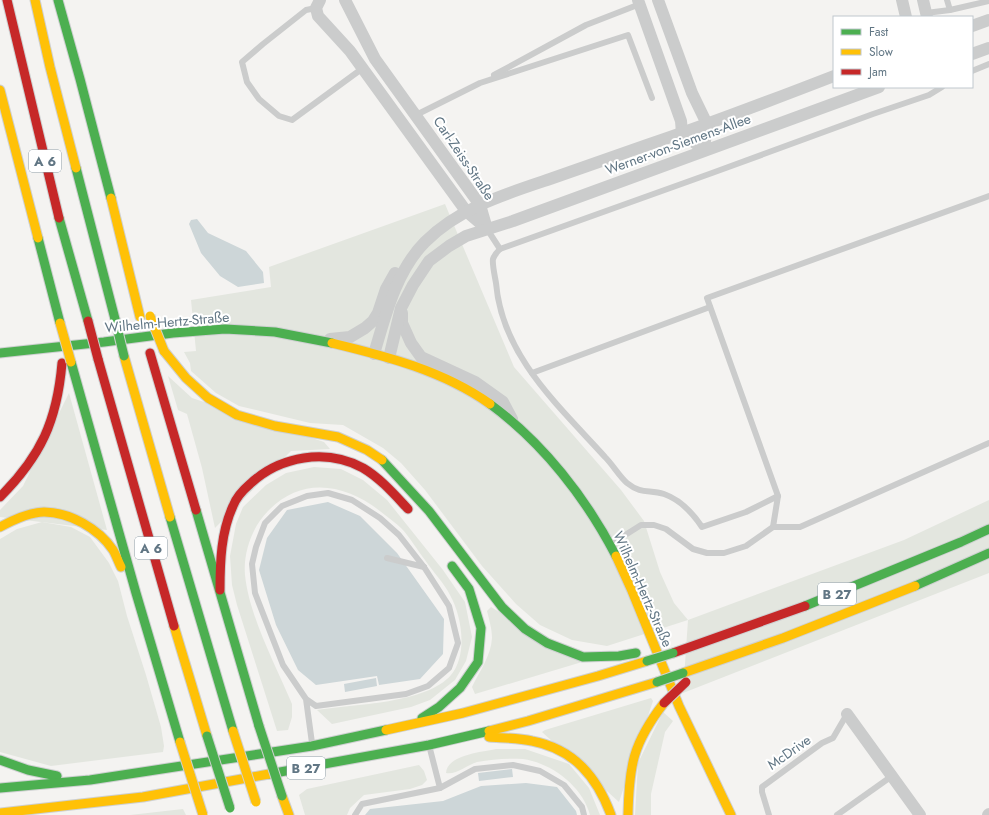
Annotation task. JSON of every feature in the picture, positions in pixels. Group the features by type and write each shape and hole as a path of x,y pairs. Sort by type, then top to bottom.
{"main road":[{"name":"A 6","path":"7,0 61,225 98,359 157,568 231,811"},
{"name":"A 6","path":"35,0 50,67 124,356 233,731 257,805"},
{"path":"58,0 78,69 150,353 259,726 289,815"},
{"path":"0,90 60,323 67,363 203,815"},
{"path":"133,288 150,316 164,351 186,378 208,398 237,415 275,426 338,437 367,450 384,461 429,511 502,607 524,629 547,643 583,657 645,656"},
{"name":"Wilhelm-Hertz-Straße","path":"0,353 60,348 172,333 209,330 259,330 322,340 400,361 459,386 493,406 537,445 560,471 582,500 610,544 635,599 691,734 731,815"},
{"path":"0,497 23,473 37,453 48,432 56,409 67,363"},
{"path":"220,590 220,564 224,530 233,504 251,483 277,465 309,456 344,460 372,474 394,493 413,514"},
{"path":"0,527 26,515 44,512 60,514 75,519 89,527 111,548 136,593"},
{"name":"B 27","path":"0,788 90,780 312,746 463,713 546,691 645,656 671,650 682,650 805,606 989,529"},
{"name":"B 27","path":"0,813 143,797 430,745 528,721 657,682 783,638 911,588 989,553"},
{"path":"411,725 439,707 460,688 478,662 481,628 469,589 446,558"},
{"path":"628,815 631,764 637,744 648,724 664,703 686,682 714,663"},
{"path":"468,735 528,740 550,746 563,752 575,759 593,777 607,801 611,815"},
{"path":"0,760 20,769 90,780"},
{"path":"114,809 143,797"}],"street":[{"name":"Carl-Zeiss-Straße","path":"345,0 375,59 480,205 487,229"},
{"path":"658,0 692,93 707,124 704,150"},
{"path":"902,0 906,16"},
{"path":"923,0 927,15"},
{"path":"639,2 681,122 682,133 704,150"},
{"name":"Carl-Zeiss-Straße","path":"318,4 318,16 350,51 363,68 466,211 487,229"},
{"path":"973,26 989,20"},
{"path":"973,54 989,48"},
{"path":"363,68 375,59"},
{"name":"Werner-von-Siemens-Allee","path":"423,244 440,228 466,211 503,195 682,133 833,76"},
{"name":"Werner-von-Siemens-Allee","path":"389,358 401,308 413,285 430,261 449,246 466,236 513,221 876,88"},
{"path":"322,340 350,337 373,321 378,313 386,289 397,269 410,252 423,244"},
{"path":"374,354 390,302 404,270 423,244"},
{"path":"401,308 402,323 411,343 421,357 476,382 503,402 516,425"},
{"path":"847,714 920,815"}],"lane":[{"path":"947,0 950,10"},
{"path":"927,15 989,1"},
{"path":"416,115 480,83 586,24 639,2"},
{"path":"318,4 306,10 242,62 247,82 259,99 279,116 292,120 363,68"},
{"path":"480,83 628,34 652,98"},
{"path":"973,71 989,64"},
{"path":"778,496 746,512 702,527 692,512 678,502 663,494 640,491 626,482 606,458 549,397 513,344 500,311 493,259 500,248 929,95 940,88"},
{"path":"773,527 778,496 707,298 989,196"},
{"path":"487,229 500,248"},
{"path":"532,373 710,307"},
{"path":"610,544 641,525 654,525 666,529 693,549 707,554 724,553 746,546 773,527 800,527 989,443"},
{"path":"328,493 352,500 380,518 399,535 424,568 449,606 458,643 449,668 428,686 406,694 316,706 306,699 283,665 255,593 252,564 256,547 265,523 282,506 307,496 328,493"},
{"path":"387,558 424,568"},
{"path":"306,699 312,746"},
{"name":"McDrive","path":"769,815 762,792 762,787 822,743 833,738 847,714"},
{"path":"430,745 440,788"},
{"path":"355,815 362,804 440,788 475,769 513,765 540,771 564,785 582,806 584,815"},
{"path":"837,815 892,776"}],"shaded area":[{"path":"445,204 514,367 621,490 644,521 660,572 674,603 688,620 607,646 572,640 540,625 516,604 482,566 425,490 401,463 383,448 343,425 310,423 239,406 216,393 191,371 190,363 184,352 196,351 191,300 271,287 269,267"},
{"path":"197,219 208,233 246,251 263,272 264,283 238,287 220,276 201,253 189,224 191,220"},
{"path":"168,376 192,398 324,442 330,449 291,451 215,528 202,468 187,414 178,410"},
{"path":"69,393 107,530 0,517 0,510 23,486"},
{"path":"314,467 341,469 363,480 387,500 443,570 465,602 472,637 466,661 455,680 430,700 411,707 332,724 317,710 388,701 425,692 440,685 451,675 460,657 460,624 458,614 448,591 407,535 395,523 371,505 342,491 326,488 311,488 296,492 282,499 262,517 253,532 247,549 245,567 248,591 257,624 292,704 292,717 288,730 277,731 237,605 232,585 230,556 236,524 243,507 266,485 286,473"},
{"path":"989,500 989,573 683,693 688,620 904,540"},
{"path":"328,502 360,516 397,553 444,619 443,654 420,679 379,685 377,676 316,685 298,670 276,625 259,570 267,538 287,510"},
{"path":"42,522 71,527 90,537 109,563 118,581 127,616 161,727 164,746 163,752 51,766 0,752 0,539 17,529"},
{"path":"491,607 582,662 475,694 472,687 487,657 491,645 492,631 487,611"},
{"path":"376,678 377,686 345,692 344,684"},
{"path":"651,698 653,701 619,802 542,732 545,730"},
{"path":"663,712 673,721 665,732 651,794 651,815 635,815 638,763"},
{"path":"496,749 525,749 569,764 589,788 600,815 590,815 581,795 565,778 555,771 534,761 523,759 488,760 473,763 454,773 446,773 452,762 459,758 474,753"},
{"path":"419,765 424,771 427,780 422,785 410,789 364,795 350,808 347,815 305,815 299,795 307,789"},
{"path":"512,769 513,777 479,781 478,773"},
{"path":"526,783 557,787 576,811 577,815 365,815 370,809 443,801 481,786"},
{"path":"183,809 186,815 130,815"}],"traffic: fast":[{"path":"58,0 111,198"},
{"path":"76,168 115,319"},
{"path":"59,218 88,321"},
{"path":"38,238 60,323"},
{"path":"115,319 124,356"},
{"path":"0,353 173,333 225,329 275,332 332,343"},
{"path":"71,362 136,593 180,742"},
{"path":"490,404 528,436 562,473 591,513 616,556"},
{"path":"382,460 429,511 502,607 525,629 547,643 583,657 619,656 636,653"},
{"path":"196,510 259,726"},
{"path":"170,517 233,731"},
{"path":"805,606 989,529"},
{"path":"915,586 989,553"},
{"path":"422,718 439,707 460,688 478,662 481,628 469,589 452,566"},
{"path":"647,661 673,653"},
{"path":"657,682 683,673"},
{"path":"259,726 282,796"},
{"path":"0,788 90,780 312,746 386,730"},
{"path":"269,774 429,745 489,731"},
{"path":"207,736 230,808"},
{"path":"0,760 28,770 57,776"}],"traffic: slow":[{"path":"35,0 50,67 76,168"},
{"path":"0,90 38,238"},
{"path":"111,198 140,317"},
{"path":"150,316 164,351"},
{"path":"60,323 71,362"},
{"path":"332,343 373,353 414,366 454,382 490,404"},
{"path":"164,351 186,378 208,398 237,415 275,426 338,437 367,450 382,460"},
{"path":"124,356 170,517"},
{"path":"0,527 16,519 38,512 54,513 74,518 92,529 107,542 113,550 121,567"},
{"path":"616,556 679,706 731,815"},
{"path":"683,673 783,638 915,586"},
{"path":"174,626 207,736"},
{"path":"386,730 463,713 647,661"},
{"path":"489,731 528,721 657,682"},
{"path":"628,815 630,782 635,755 645,730 664,703"},
{"path":"233,731 256,802"},
{"path":"489,737 532,741 547,745 572,758 591,777 599,789 611,815"},
{"path":"180,742 203,815"},
{"path":"0,813 143,797 269,774"},
{"path":"282,796 289,815"}],"traffic: jam":[{"path":"7,0 59,218"},
{"path":"88,321 98,359"},
{"path":"150,353 196,510"},
{"path":"98,359 174,626"},
{"path":"0,497 26,467 44,436 56,403 62,363"},
{"path":"220,590 221,558 224,537 234,503 240,494 250,484 262,474 275,467 289,461 304,458 334,458 349,462 363,468 375,477 408,509"},
{"path":"673,653 805,606"},
{"path":"664,703 686,682"}]}
